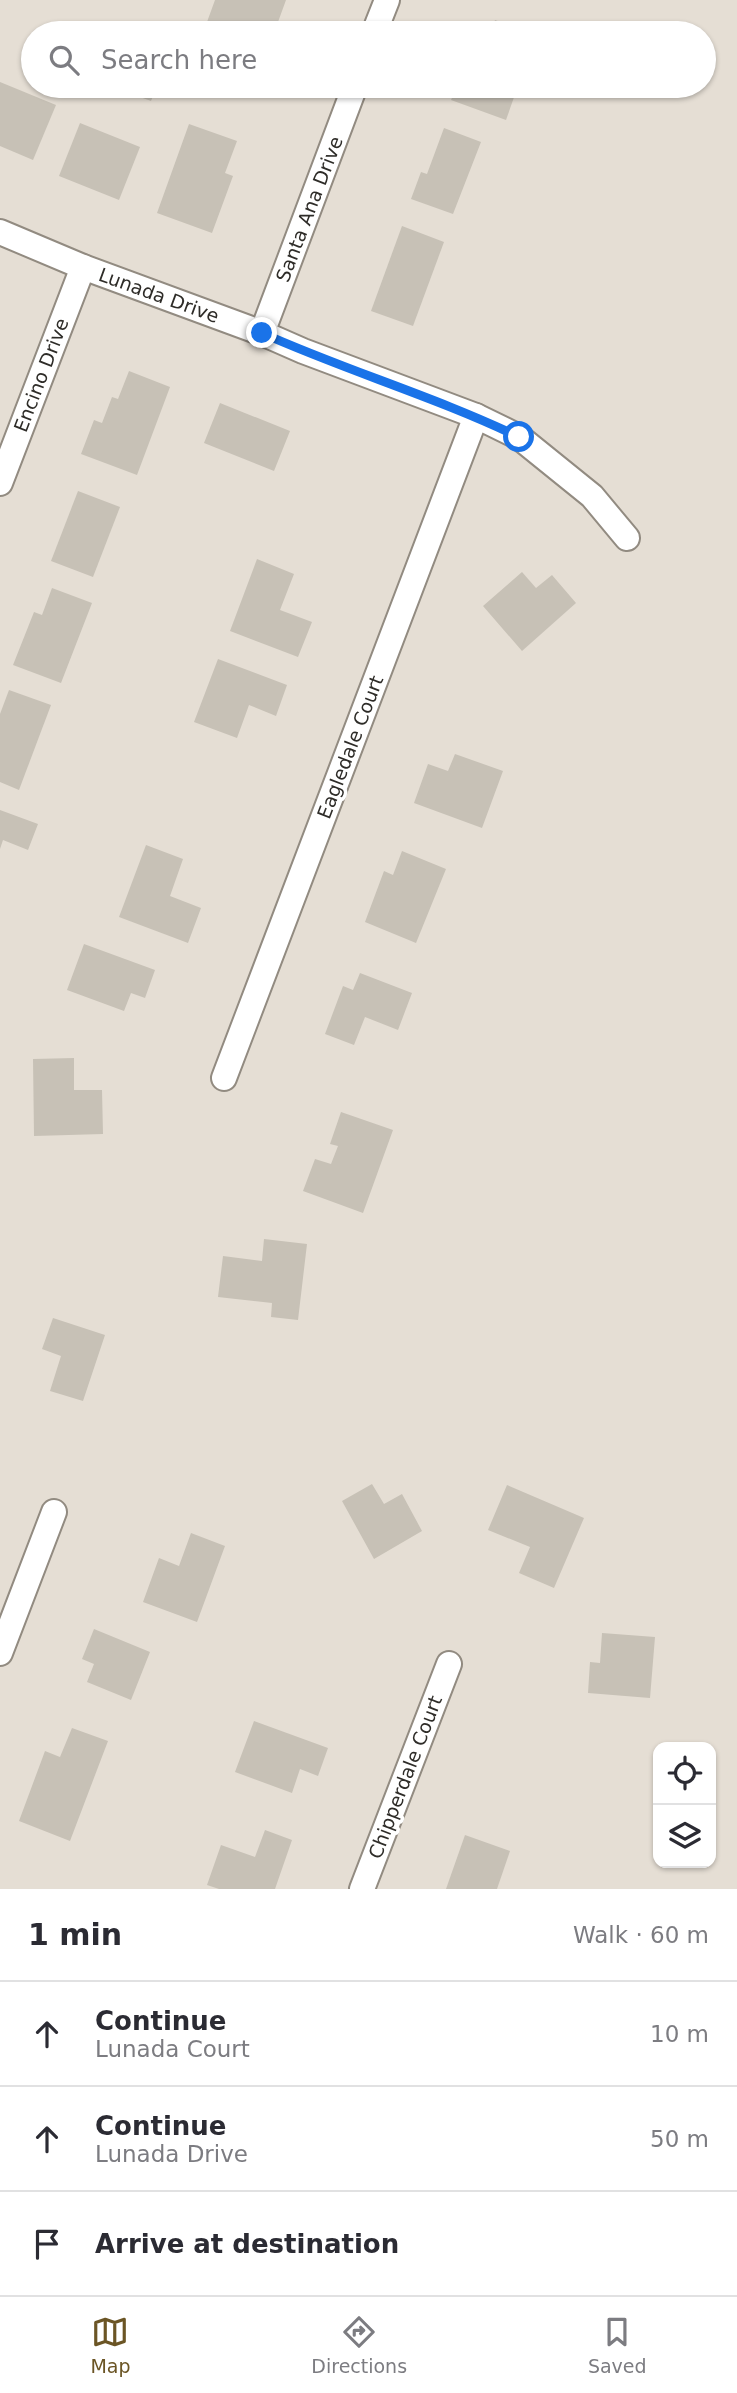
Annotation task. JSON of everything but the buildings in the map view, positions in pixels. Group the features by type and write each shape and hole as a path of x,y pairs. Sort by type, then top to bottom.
{"street":[{"path":"379,21 387,0"},
{"name":"Santa Ana Drive","path":"262,333 350,98"},
{"name":"Lunada Drive","path":"0,232 83,267 476,416 519,437 542,454 592,496 628,538"},
{"name":"Encino Drive","path":"0,483 83,267"},
{"name":"Eagledale Court","path":"225,1078 476,416"},
{"path":"0,1653 54,1512"},
{"name":"Chipperdale Court","path":"362,1889 449,1664"}],"route":[{"path":"262,333 476,416 519,437"}]}
